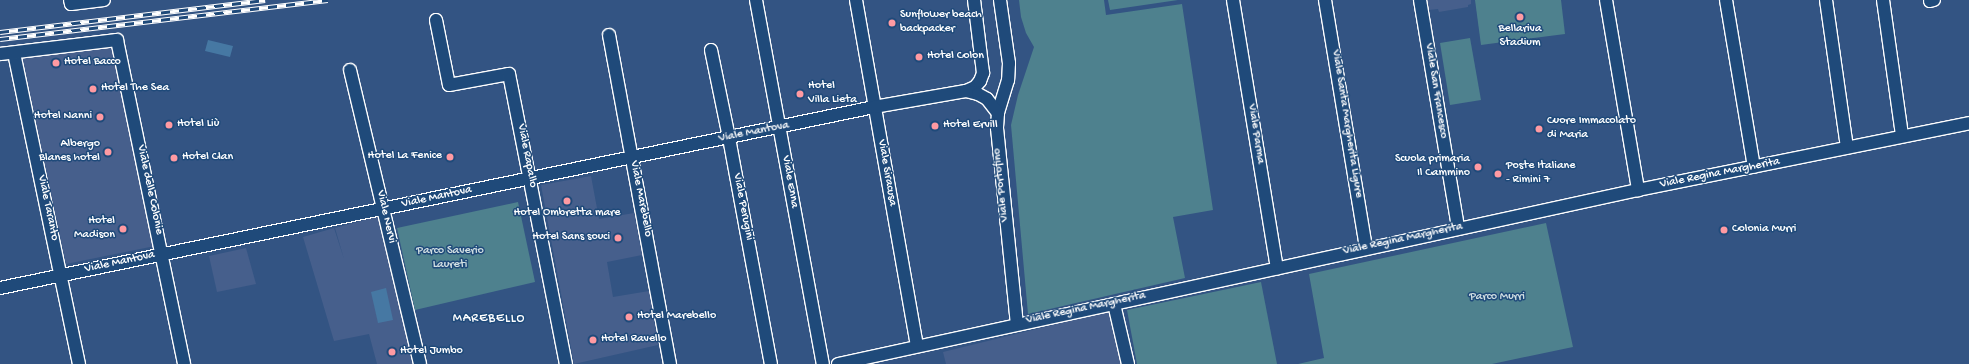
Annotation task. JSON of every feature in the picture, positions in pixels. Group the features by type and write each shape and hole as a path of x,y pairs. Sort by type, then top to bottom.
{"street":[{"path":"70,0 70,4 104,0"},
{"name":"Viale Enna","path":"756,0 823,364"},
{"name":"Viale Siracusa","path":"856,0 917,346"},
{"path":"966,91 975,87 980,81 983,73 974,0"},
{"name":"Viale Portofino","path":"1000,0 1009,63 1008,80 998,113 997,128 1017,324"},
{"name":"Viale Parma","path":"1233,0 1276,268"},
{"name":"Viale Santa Margherita Ligure","path":"1325,0 1366,248"},
{"name":"Viale San Francesco","path":"1420,0 1458,228"},
{"path":"1606,0 1638,190"},
{"path":"1726,0 1754,167"},
{"path":"1826,0 1847,148"},
{"path":"1884,0 1902,136"},
{"name":"Viale Rapallo","path":"436,20 449,85 510,74 566,364"},
{"name":"Viale Marebello","path":"609,35 670,364"},
{"name":"Viale delle Colonie","path":"14,52 117,40 184,364"},
{"name":"Viale Perugini","path":"711,50 771,364"},
{"path":"0,54 14,52"},
{"name":"Viale Taranto","path":"14,52 79,364"},
{"name":"Viale Nervi","path":"350,70 420,364"},
{"path":"966,91 978,94 987,99 998,113"},
{"name":"Viale Mantova","path":"0,288 779,128 874,107 966,91"},
{"name":"Viale Regina Margherita","path":"838,364 1458,228 1969,123"},
{"path":"1114,304 1128,364"}],"shaded area":[{"path":"1427,0 1471,0 1471,4 1468,5 1468,7 1439,12 1438,9 1429,10"},
{"path":"208,40 233,46 230,57 205,51"},
{"path":"111,45 155,246 66,264 22,55"},
{"path":"591,176 599,219 634,213 642,255 607,262 613,297 649,291 658,345 574,364 541,185"},
{"path":"379,216 413,364 377,364 369,334 334,341 303,237 334,228 344,259 335,228"},
{"path":"246,248 256,284 217,292 209,256"},
{"path":"386,288 393,320 378,323 371,292"},
{"path":"1110,311 1122,364 946,364 943,352"}],"green space":[{"path":"1019,0 1104,0 1106,15 1182,4 1213,210 1173,217 1185,278 1028,314 1011,125 1018,95 1034,47 1026,33 1021,17"},
{"path":"1108,0 1178,0 1110,10"},
{"name":"Bellariva Stadium","path":"1475,0 1561,0 1565,34 1481,45"},
{"path":"1470,38 1481,100 1450,105 1440,43"},
{"name":"Parco Saverio Laureti","path":"518,202 535,282 415,310 397,228"},
{"name":"Parco Murri","path":"1546,223 1573,347 1492,364 1298,364 1324,358 1309,274"},
{"path":"1261,282 1277,364 1137,364 1127,310"}],"railway":[{"path":"0,32 265,0"},
{"path":"0,39 328,0"}],"place":[{"name":"Bellariva Stadium","path":"1520,17"},
{"name":"Sunflower beach backpacker","path":"892,23"},
{"name":"Hotel Colon","path":"919,57"},
{"name":"Hotel Bacco","path":"56,63"},
{"name":"Hotel The Sea","path":"93,89"},
{"name":"Hotel Villa Lieta","path":"800,94"},
{"name":"Hotel Nanni","path":"100,117"},
{"name":"Hotel Liù","path":"169,125"},
{"name":"Hotel Ervill","path":"935,126"},
{"name":"Cuore Immacolato di Maria","path":"1539,129"},
{"name":"Albergo Blanes hotel","path":"108,152"},
{"name":"Hotel La Fenice","path":"450,157"},
{"name":"Hotel Clan","path":"174,158"},
{"name":"Scuola primaria Il Cammino","path":"1478,167"},
{"name":"Poste Italiane - Rimini 7","path":"1498,174"},
{"name":"Hotel Ombretta mare","path":"567,201"},
{"name":"Hotel Madison","path":"123,229"},
{"name":"Colonia Murri","path":"1724,230"},
{"name":"Hotel Sans souci","path":"618,238"},
{"name":"Hotel Marebello","path":"629,317"},
{"name":"Hotel Ravello","path":"593,340"},
{"name":"Hotel Jumbo","path":"392,352"}],"district":[{"name":"MAREBELLO","path":"489,319"}]}
